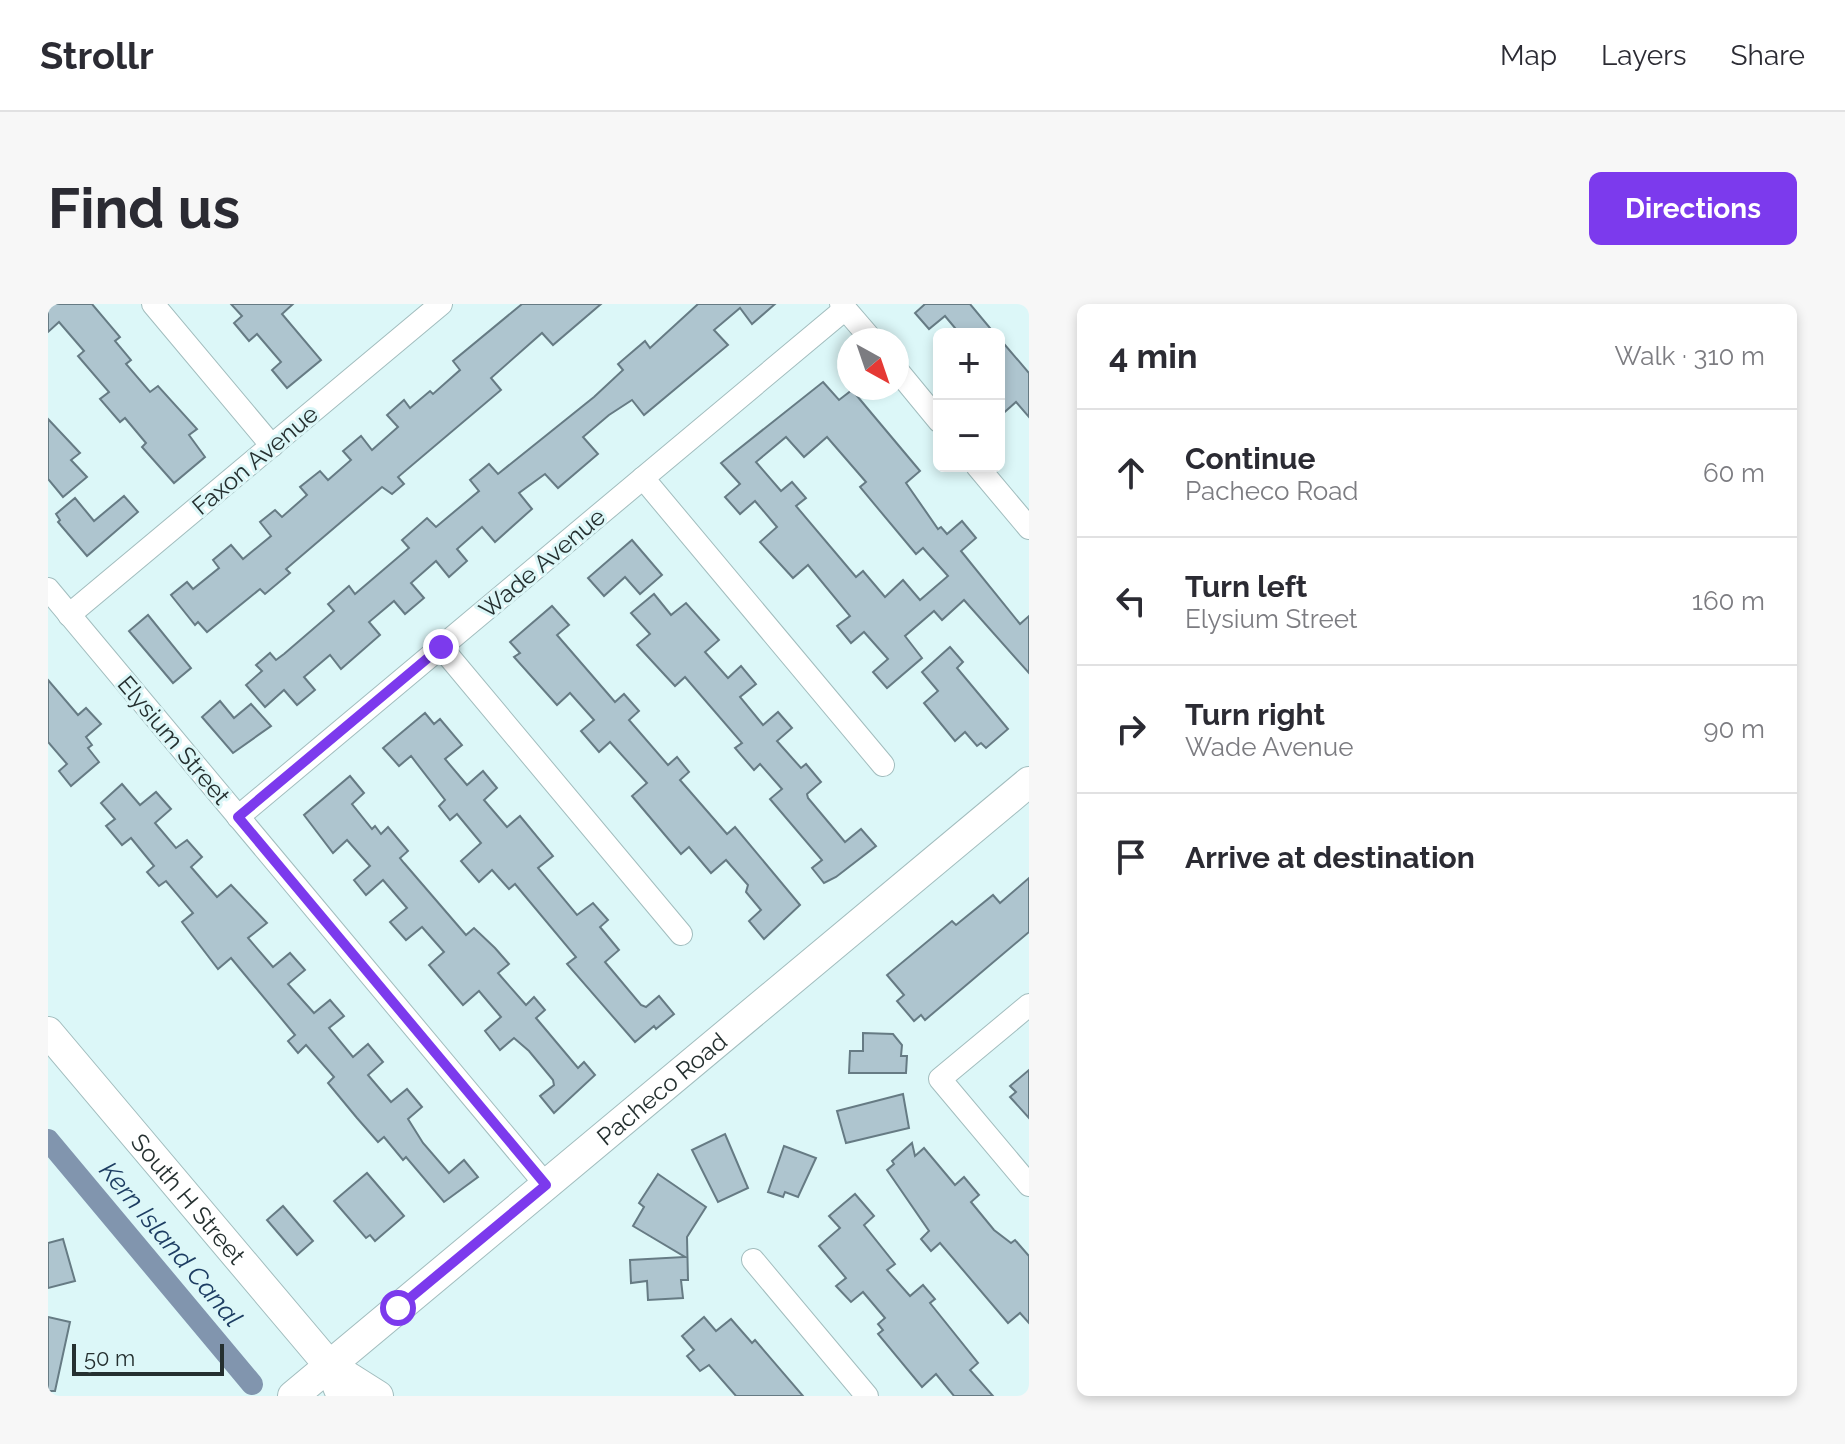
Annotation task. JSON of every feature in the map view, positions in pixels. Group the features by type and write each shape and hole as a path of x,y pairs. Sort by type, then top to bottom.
{"street":[{"path":"153,304 272,446"},
{"name":"Faxon Avenue","path":"69,615 441,304"},
{"path":"843,306 862,328"},
{"name":"Wade Avenue","path":"238,817 843,306"},
{"path":"909,385 933,414"},
{"path":"982,472 1029,528"},
{"path":"643,478 883,765"},
{"name":"Elysium Street","path":"48,589 546,1185"},
{"path":"441,647 681,934"},
{"name":"Pacheco Road","path":"293,1396 1026,791"},
{"path":"1029,1005 940,1079 1029,1185"},
{"name":"South H Street","path":"48,1032 329,1365 342,1396"},
{"path":"753,1260 867,1396"},
{"name":"South H Street","path":"329,1365 378,1396"}],"building":[{"path":"48,304 92,304 120,337 115,341 131,360 126,364 150,392 158,386 197,429 189,435 205,457 174,483 142,447 146,443 125,418 120,422 100,399 109,392 78,356 84,351 59,322 48,332"},
{"path":"231,304 293,304 282,314 321,360 287,388 272,370 281,362 257,334 249,341 234,323 242,316"},
{"path":"522,304 601,304 553,345 542,333 491,378 501,390 398,477 404,484 392,494 382,487 286,569 290,573 265,594 260,589 207,632 198,622 195,625 171,595 187,582 193,589 219,568 213,560 231,545 243,559 271,536 260,522 275,510 282,517 307,495 300,487 320,471 328,480 351,460 343,451 361,436 372,450 398,427 387,415 404,400 410,408 430,391 433,394 460,370 453,361"},
{"path":"698,304 775,304 752,324 740,308 714,330 728,345 644,415 632,400 583,437 598,454 558,488 545,474 519,493 532,509 495,542 482,527 457,549 467,561 449,577 436,561 411,583 424,598 405,614 394,601 369,622 380,635 341,669 330,655 304,677 315,690 297,705 284,690 265,707 246,685 262,671 256,665 270,653 276,660 284,654 334,611 328,604 349,586 355,594 409,548 402,540 427,518 436,527 479,491 470,480 489,464 498,474 594,397 623,370 618,364 645,341 650,348"},
{"path":"925,304 970,304 990,328 955,328 945,316 929,329 915,313"},
{"path":"1005,345 1029,373 1029,417 1016,402 1005,412"},
{"path":"823,382 837,400 860,400 920,471 906,483 938,529 941,527 947,534 962,521 976,538 961,551 1020,624 1029,616 1029,673 964,600 942,620 934,611 905,636 922,658 887,688 873,672 888,659 864,632 851,643 837,626 850,616 808,565 793,578 760,542 777,527 755,501 740,514 725,497 740,484 721,463","holes":["786,437 804,457 827,437 866,482 860,487 916,554 923,548 948,576 920,600 903,580 885,597 863,571 856,577 796,506 806,498 792,482 781,491 756,462"]},
{"path":"48,419 80,453 71,460 87,477 63,497 48,479"},
{"path":"124,496 138,512 87,556 58,522 60,520 56,514 75,498 94,521"},
{"path":"632,540 662,575 640,594 625,577 604,596 588,578"},
{"path":"654,594 671,615 686,603 719,640 705,652 728,678 741,666 756,684 740,697 763,725 778,712 792,728 777,741 801,768 806,764 821,782 807,794 808,798 845,842 861,829 876,846 836,877 824,883 812,868 822,860 770,799 782,789 760,764 754,770 735,748 742,743 685,677 675,686 637,645 650,634 631,613"},
{"path":"552,606 569,625 557,635 615,702 624,694 639,711 629,720 668,765 677,757 689,772 680,780 727,834 735,827 800,905 764,939 749,921 761,910 746,892 748,885 726,860 711,873 689,847 681,854 632,796 647,783 610,742 599,752 581,731 594,720 570,693 557,705 514,657 520,653 510,642"},
{"path":"148,615 191,668 173,683 129,631"},
{"path":"950,647 963,662 957,668 1008,729 986,748 981,743 977,746 965,732 955,741 924,703 938,691 922,672"},
{"path":"48,680 78,715 86,708 101,724 86,737 92,745 88,748 99,762 71,786 59,771 67,764 48,742"},
{"path":"220,701 234,718 251,704 271,726 233,753 202,717"},
{"path":"425,713 434,724 440,719 462,745 445,759 467,785 483,771 497,788 484,800 507,827 520,816 553,856 538,868 577,915 593,903 608,920 600,927 619,950 605,962 641,1005 646,1007 659,996 674,1014 656,1029 654,1026 635,1042 567,964 576,957 515,884 509,889 492,870 479,882 461,861 481,843 457,814 450,820 439,806 445,800 411,756 399,766 383,748"},
{"path":"350,776 364,793 352,804 372,829 375,826 381,834 388,827 408,851 400,858 404,863 466,935 474,928 495,948 509,964 498,973 526,1005 534,997 545,1010 536,1018 578,1068 584,1062 595,1075 554,1113 540,1096 554,1085 553,1080 529,1051 514,1038 500,1050 485,1031 501,1017 479,991 463,1005 429,965 444,952 422,927 406,940 390,922 407,908 383,880 366,895 354,880 370,866 347,840 333,853 304,815"},
{"path":"122,784 140,805 156,792 171,809 155,823 176,848 187,840 202,857 191,867 217,897 231,885 267,923 248,938 273,967 290,953 305,970 288,984 314,1013 330,1000 344,1016 329,1028 353,1057 368,1044 383,1062 368,1075 391,1102 407,1089 422,1107 408,1119 423,1143 449,1173 464,1160 478,1177 444,1202 406,1157 403,1160 384,1137 378,1142 328,1083 334,1077 306,1045 298,1053 288,1041 295,1035 231,958 218,969 182,922 193,913 166,881 159,886 147,872 154,866 131,838 122,845 106,826 115,819 101,803"},
{"path":"1029,878 1029,932 925,1020 921,1015 914,1021 897,1001 904,995 887,975 952,921 956,925 993,895 1000,903"},
{"path":"863,1033 893,1034 902,1045 901,1056 907,1056 906,1073 849,1073 850,1051 863,1051"},
{"path":"1029,1070 1029,1118 1010,1097 1016,1092 1010,1086"},
{"path":"903,1094 909,1128 846,1143 837,1111"},
{"path":"725,1134 748,1188 718,1202 692,1150"},
{"path":"912,1143 915,1156 924,1148 955,1185 964,1177 979,1195 971,1202 994,1230 1011,1243 1015,1240 1029,1256 1029,1323 1020,1313 1008,1323 940,1243 931,1251 921,1239 929,1231 887,1170 894,1164 892,1161"},
{"path":"784,1146 816,1158 798,1197 785,1192 783,1197 768,1192"},
{"path":"367,1173 404,1216 375,1241 370,1235 366,1238 334,1201"},
{"path":"658,1174 706,1207 687,1237 688,1280 681,1280 683,1298 648,1300 647,1281 631,1283 630,1260 685,1257 633,1226 644,1207 639,1203"},
{"path":"855,1194 874,1216 864,1225 895,1264 887,1270 910,1296 923,1285 935,1299 930,1303 978,1363 970,1370 993,1396 954,1396 936,1374 922,1387 878,1334 883,1330 878,1324 885,1318 863,1292 851,1302 836,1286 846,1278 819,1246 840,1228 829,1216"},
{"path":"283,1206 313,1241 297,1255 267,1220"},
{"path":"63,1239 75,1281 48,1288 48,1243"},
{"path":"48,1317 70,1322 55,1391 48,1391"},
{"path":"704,1317 716,1331 731,1319 752,1343 755,1340 803,1396 736,1396 709,1365 700,1371 687,1356 694,1350 682,1336"}],"waterway":[{"name":"Kern Island Canal","path":"48,1140 252,1384"}],"route":[{"path":"398,1308 546,1185 238,817 441,647"}]}
